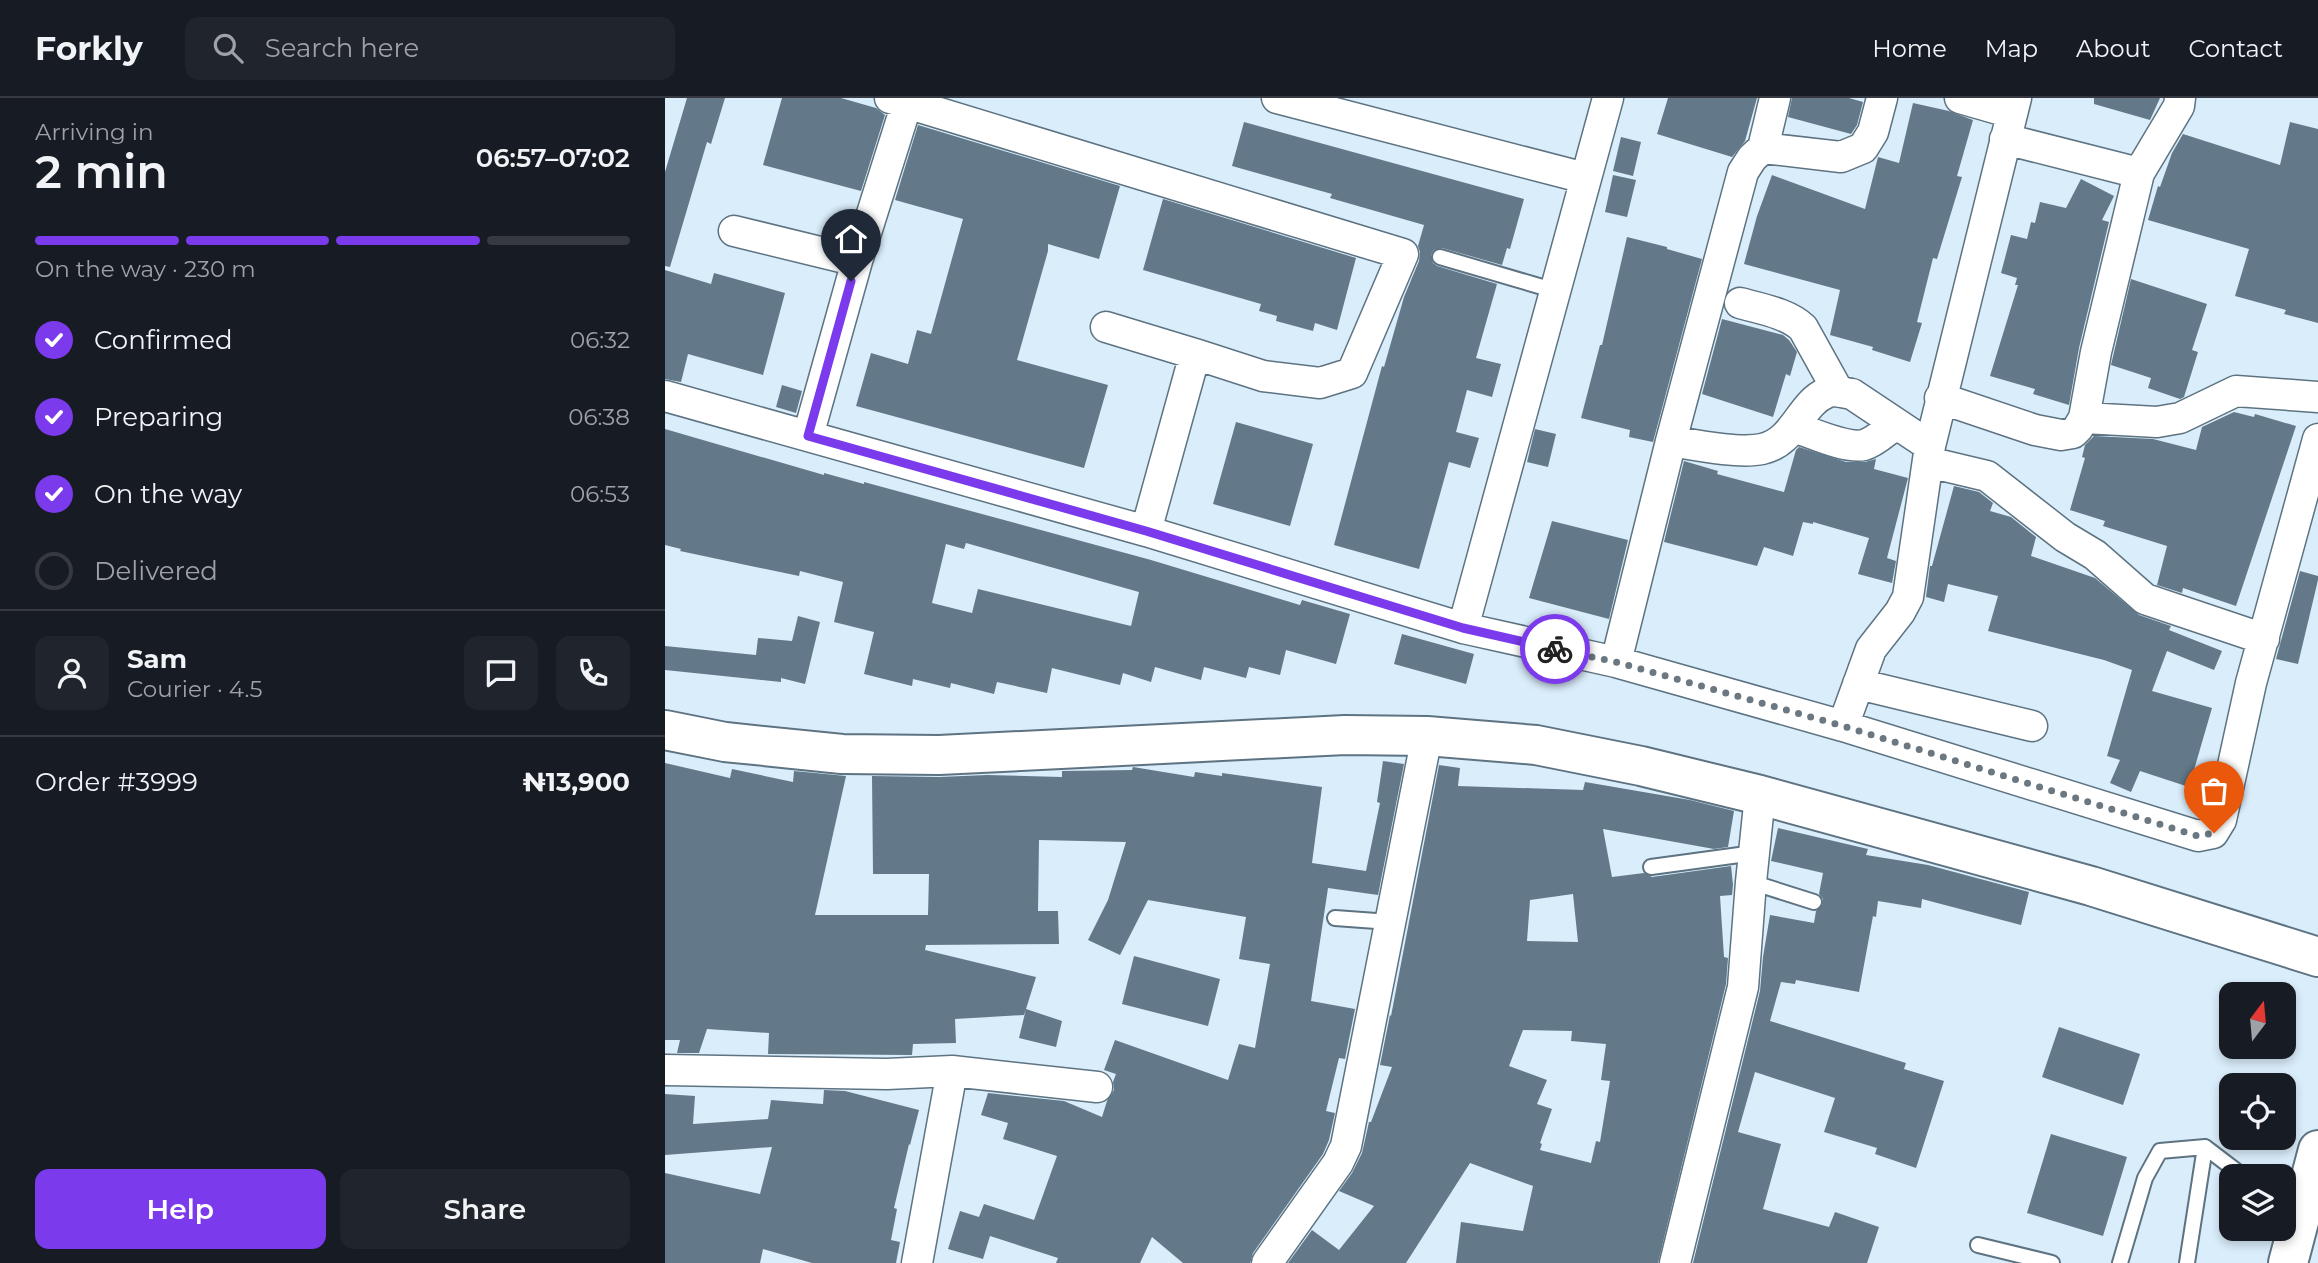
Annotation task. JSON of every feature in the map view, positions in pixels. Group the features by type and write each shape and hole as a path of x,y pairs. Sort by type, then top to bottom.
{"street":[{"path":"1277,98 1585,178"},
{"path":"1463,628 1608,98"},
{"path":"1616,662 1671,441 1743,172 1763,148 1775,98"},
{"path":"1763,148 1841,157 1852,153 1863,148 1873,132 1882,98"},
{"path":"1960,98 2011,117 2139,173"},
{"path":"1940,398 2061,435 2073,433 2078,428 2084,418 2096,352 2139,173 2179,106 2180,98"},
{"path":"808,436 899,101 1403,254 1352,373 1320,383 1263,376 1107,327"},
{"path":"1843,726 1871,649 1900,612 1908,597 1940,398 2011,117"},
{"path":"734,231 856,261"},
{"path":"1740,303 1798,323 1838,391"},
{"path":"1146,531 1195,354"},
{"path":"1671,441 1722,449 1762,450 1782,441 1814,402 1826,393 1838,391 1852,394 1896,424 1929,454 1987,476 2065,537 2095,555 2145,599 2264,639"},
{"path":"2084,418 2157,422 2180,418 2236,391 2318,397"},
{"path":"665,396 1146,531 1463,628 1616,662 1843,726 2198,836 2214,833 2221,820 2251,683 2318,439"},
{"path":"1794,427 1837,442 1861,446 1870,443 1896,424"},
{"path":"1858,684 2032,726"},
{"path":"665,708 844,732 940,731 1348,714 1431,716 1538,727 1640,745 1761,776 2318,938"},
{"path":"665,730 725,742 842,754 939,755 1331,736 1427,736 1536,745 1760,794 2091,886 2318,957"},
{"path":"1267,1263 1338,1163 1346,1146 1427,736"},
{"path":"1675,1263 1743,987 1760,794"},
{"path":"665,1070 887,1074 952,1071 1097,1087"},
{"path":"917,1263 952,1071"},
{"path":"2296,1203 2318,1150"},
{"path":"2288,1263 2290,1241"}],"lane":[{"path":"1440,257 1556,291"},
{"path":"1651,867 1754,852"},
{"path":"1751,882 1814,902"},
{"path":"1335,918 1390,922"},
{"path":"2187,1263 2205,1147"},
{"path":"2120,1263 2145,1178 2161,1152 2205,1147 2227,1164"},
{"path":"1978,1245 2052,1263"}],"building":[{"path":"687,98 725,98 711,144 707,142 670,267 665,266 665,172"},
{"path":"782,98 841,98 876,108 885,115 861,191 763,165"},
{"path":"1668,98 1757,98 1745,141 1732,157 1657,134"},
{"path":"1792,98 1849,98 1863,102 1857,125 1851,134 1788,117"},
{"path":"2094,98 2160,98 2150,120 2094,104"},
{"path":"1913,103 1949,111 1973,120 1957,176 1962,177 1937,259 1933,258 1917,322 1922,323 1910,362 1872,350 1873,347 1830,335 1840,290 1744,264 1772,175 1865,209 1878,157 1899,163"},
{"path":"1244,122 1524,199 1510,249 1507,248 1502,265 1442,248 1434,250 1431,255 1437,266 1497,284 1476,358 1501,364 1492,397 1467,390 1456,432 1479,438 1470,468 1449,462 1419,569 1334,545 1382,366 1384,367 1404,297 1419,261 1418,246 1424,225 1330,198 1332,194 1232,166"},
{"path":"2290,122 2318,129 2318,323 2284,314 2286,310 2235,296 2249,249 2148,220 2158,186 2160,187 2172,153 2183,134 2280,165"},
{"path":"918,125 1120,186 1099,259 1048,244 1017,360 1108,385 1084,468 856,406 871,353 908,364 917,330 931,334 963,219 895,200"},
{"path":"1621,137 1641,142 1633,176 1613,171"},
{"path":"1613,175 1636,180 1627,217 1605,212"},
{"path":"2081,179 2114,196 2102,220 2109,222 2079,348 2069,405 2033,394 2035,389 1990,376 2018,285 2015,285 2017,278 2001,273 2011,235 2027,239 2031,222 2035,223 2040,202 2066,208"},
{"path":"1163,199 1356,258 1337,330 1315,323 1313,331 1276,321 1277,316 1259,311 1261,304 1143,270"},
{"path":"1627,237 1702,259 1653,442 1629,437 1630,430 1581,418 1602,345"},
{"path":"665,270 711,284 714,273 785,293 763,375 688,354 681,382 665,379"},
{"path":"2131,279 2207,304 2192,350 2198,352 2184,397 2180,399 2148,388 2151,378 2111,365"},
{"path":"1722,319 1783,335 1797,352 1790,376 1786,374 1773,417 1702,394"},
{"path":"782,385 802,391 796,413 776,407"},
{"path":"2234,412 2254,417 2255,414 2296,426 2236,606 2183,588 2182,593 2157,585 2167,546 2103,526 2105,521 2070,510 2085,458 2082,457 2085,445 2094,436 2153,439 2196,450 2202,427"},
{"path":"1236,422 1313,444 1290,526 1213,504"},
{"path":"665,429 824,475 864,482 1151,560 1300,605 1302,600 1350,614 1336,664 1286,650 1280,675 1249,667 1246,678 1204,667 1201,680 1155,667 1151,682 1123,673 1120,685 1052,668 1047,693 997,682 994,694 951,683 950,688 913,679 912,686 864,674 874,632 834,622 843,582 800,571 799,576 746,565 680,551 681,549 665,545","holes":["966,543 1139,592 1131,626 978,589 972,613 932,603 946,544 964,549"]},
{"path":"1535,429 1556,434 1548,467 1527,462"},
{"path":"1799,447 1846,462 1876,459 1874,469 1908,478 1887,558 1896,561 1892,583 1858,574 1869,538 1813,522 1803,522 1793,556 1764,547 1757,566 1664,542 1684,461 1718,471 1717,474 1784,492"},
{"path":"1954,486 1979,492 1993,503 1990,511 2011,517 2036,537 2031,556 2095,578 2139,615 2171,626 2169,630 2222,651 2214,670 2167,651 2152,691 2212,708 2189,787 2140,771 2131,792 2110,783 2120,760 2107,756 2132,670 2104,660 1988,631 1998,596 1948,584 1944,602 1926,597 1930,566"},
{"path":"1552,521 1628,540 1609,619 1529,598"},
{"path":"2300,571 2318,576 2318,580 2298,664 2276,659"},
{"path":"798,616 820,622 805,684 781,678 781,682 665,670 665,646 756,655 758,638 792,641"},
{"path":"1402,634 1474,654 1466,684 1394,664"},
{"path":"1383,761 1404,764 1378,895 1328,888 1311,1001 1355,1009 1345,1059 1339,1058 1326,1111 1335,1113 1329,1140 1323,1154 1253,1253 1250,1263 1183,1263 1152,1237 1140,1263 1056,1263 1058,1258 990,1236 983,1259 948,1249 960,1211 979,1217 984,1204 1034,1220 1057,1156 1003,1139 1008,1123 981,1115 988,1093 1064,1101 1102,1117 1114,1090 1116,1074 1104,1070 1115,1040 1228,1080 1239,1044 1255,1048 1270,964 1239,959 1246,917 1148,900 1120,955 1088,940 1108,900 1126,842 1039,840 1038,911 1058,911 1059,944 926,945 925,950 1036,977 1024,1015 955,1019 956,1043 913,1044 912,1055 768,1054 769,1033 707,1029 699,1053 677,1053 680,1040 665,1040 665,763 730,778 732,769 793,782 794,771 846,776 815,915 928,915 929,874 873,874 872,776 1062,777 1062,771 1132,770 1133,767 1194,777 1195,772 1222,776 1222,773 1322,787 1312,863 1366,871 1380,803 1377,802"},
{"path":"1439,765 1460,768 1458,786 1583,790 1585,782 1690,800 1734,811 1728,847 1714,849 1603,829 1612,877 1644,873 1652,877 1731,866 1732,895 1720,896 1724,957 1728,958 1726,984 1658,1263 1456,1263 1461,1222 1523,1231 1533,1186 1470,1163 1406,1263 1288,1263 1312,1230 1339,1250 1374,1206 1339,1191 1362,1153 1369,1122 1392,1067 1380,1065","holes":["1573,894 1578,942 1527,941 1530,900","1523,1030 1572,1031 1571,1041 1606,1044 1601,1080 1610,1081 1600,1142 1596,1141 1591,1163 1540,1150 1552,1109 1537,1104 1547,1080 1509,1066"]},
{"path":"1778,828 1868,849 1866,855 1928,865 2029,892 2021,925 1922,899 1921,908 1878,901 1859,992 1796,980 1795,984 1781,982 1770,1021 1906,1063 1904,1069 1944,1081 1916,1168 1875,1154 1877,1148 1824,1132 1835,1098 1755,1072 1738,1132 1781,1144 1763,1209 1829,1227 1835,1212 1879,1227 1867,1263 1693,1263 1760,991 1770,915 1814,923 1816,911 1823,904 1819,894 1823,873 1771,861"},
{"path":"1134,956 1220,979 1208,1026 1122,1004"},
{"path":"1026,1009 1062,1021 1056,1047 1019,1038"},
{"path":"2059,1027 2140,1054 2123,1105 2042,1077"},
{"path":"824,1090 845,1091 919,1110 894,1208 897,1209 891,1240 900,1242 896,1263 812,1263 763,1249 760,1263 665,1263 665,1173 760,1194 772,1147 665,1155 665,1094 695,1096 693,1124 768,1119 771,1100 823,1104"},
{"path":"2051,1134 2127,1157 2103,1236 2027,1213"}],"way so far":[{"path":"1555,649 1616,662 1843,726 2198,836 2214,833"}],"route":[{"path":"851,281 808,436 1146,531 1463,628 1555,649"}]}
